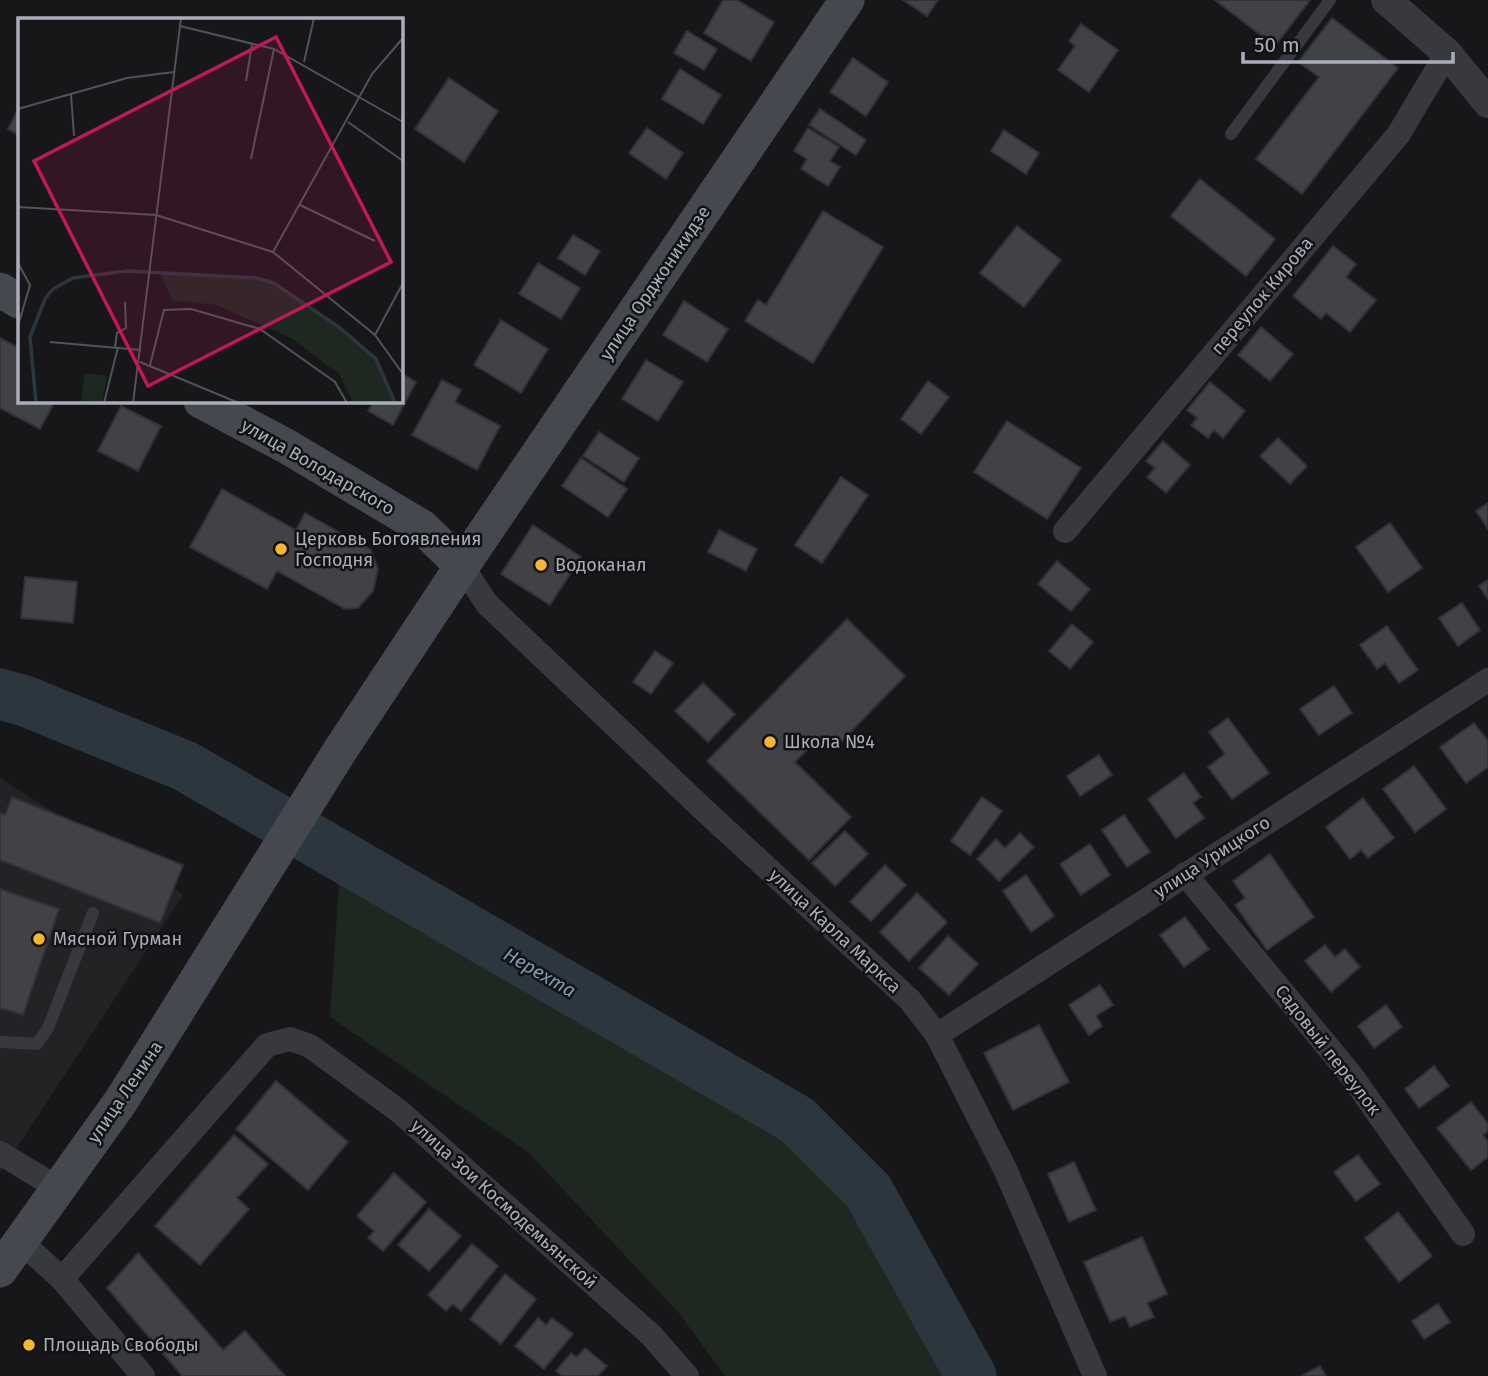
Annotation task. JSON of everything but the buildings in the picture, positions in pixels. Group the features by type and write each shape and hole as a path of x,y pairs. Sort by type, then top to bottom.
{"main road":[{"name":"улица Орджоникидзе","path":"462,566 847,0"},
{"path":"0,290 18,300"},
{"name":"улица Володарского","path":"203,402 286,446 422,527 462,566"},
{"name":"улица Ленина","path":"0,1270 121,1101 341,749 462,566"}],"street":[{"path":"1385,0 1447,53 1488,103"},
{"name":"переулок Кирова","path":"1065,531 1398,135 1447,53"},
{"name":"улица Карла Маркса","path":"462,566 487,604 693,800 910,1000 937,1035 1004,1169 1095,1376"},
{"name":"улица Урицкого","path":"937,1035 1488,680"},
{"name":"Садовый переулок","path":"1185,874 1351,1075 1462,1234"},
{"name":"улица Зои Космодемьянской","path":"62,1279 267,1045 290,1039 310,1045 399,1111 651,1335 687,1376"},
{"path":"0,1153 58,1188"},
{"path":"20,1241 62,1279 143,1376"}],"lane":[{"path":"1231,134 1330,0"},
{"path":"0,1042 37,1044 48,1028 93,913"}],"shaded area":[{"path":"0,778 183,895 0,1173"},
{"path":"341,857 797,1120 868,1191 971,1376 725,1376 679,1313 528,1152 330,1017"}],"waterway":[{"name":"Нерехта","path":"0,694 25,701 185,766 797,1120 868,1191 971,1376"}],"place":[{"name":"Церковь Богоявления Господня","path":"281,549"},
{"name":"Водоканал","path":"541,565"},
{"name":"Школа №4","path":"770,742"},
{"name":"Мясной Гурман","path":"39,939"},
{"name":"Площадь Свободы","path":"29,1345"}]}
